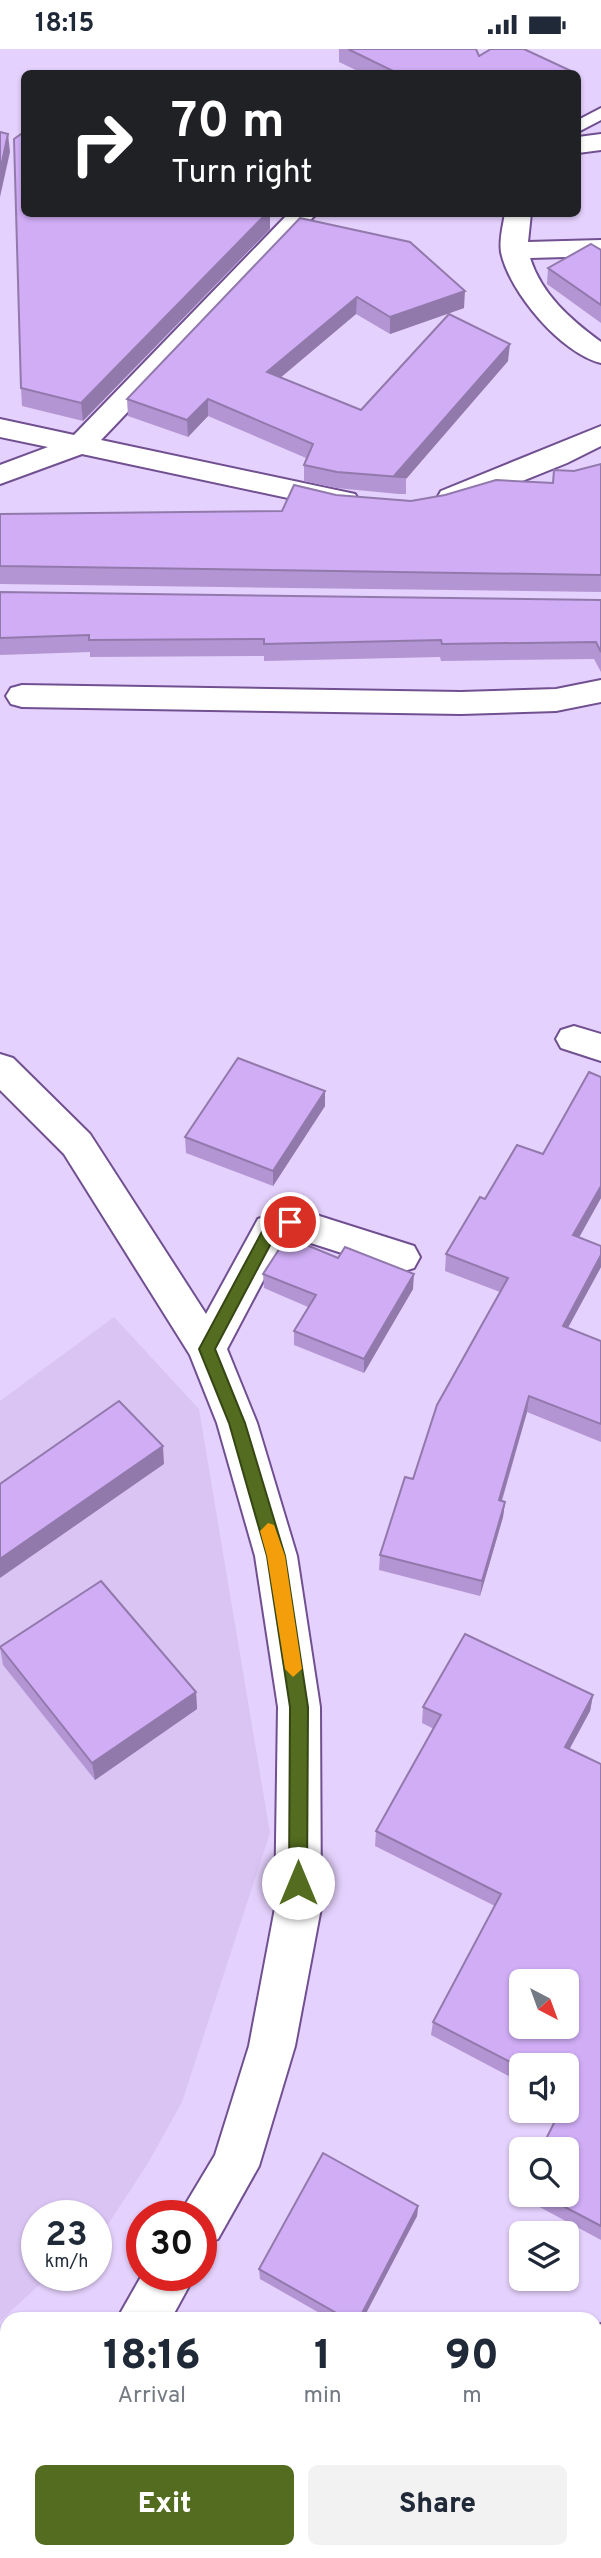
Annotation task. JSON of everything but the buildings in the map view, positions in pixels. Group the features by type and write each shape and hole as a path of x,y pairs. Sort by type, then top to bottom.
{"street":[{"path":"581,145 601,142"},
{"path":"0,475 80,445 300,217"},
{"path":"518,217 515,250 529,289 563,327 601,355"},
{"path":"515,250 597,249"},
{"path":"0,428 371,505"},
{"path":"420,505 461,496 601,435"},
{"path":"22,696 461,703 556,700 601,691"},
{"path":"0,1068 77,1144 207,1349 237,1423 276,1556 299,1707 298,1908 272,2046 235,2166 214,2200"},
{"path":"207,1349 271,1230 290,1222 401,1257"},
{"path":"146,2312 160,2291"}],"lane":[{"path":"581,125 601,113"}],"shaded area":[{"path":"114,1317 199,1409 270,1833 182,2102 148,2163 112,2218 112,2200 21,2200 21,2291 33,2291 10,2312 0,2312 0,1401"}],"slow traffic":[{"path":"268,1531 276,1556 293,1669"}],"route":[{"path":"290,1222 271,1230 207,1349 237,1423 276,1556 299,1707 298,1883"}]}
